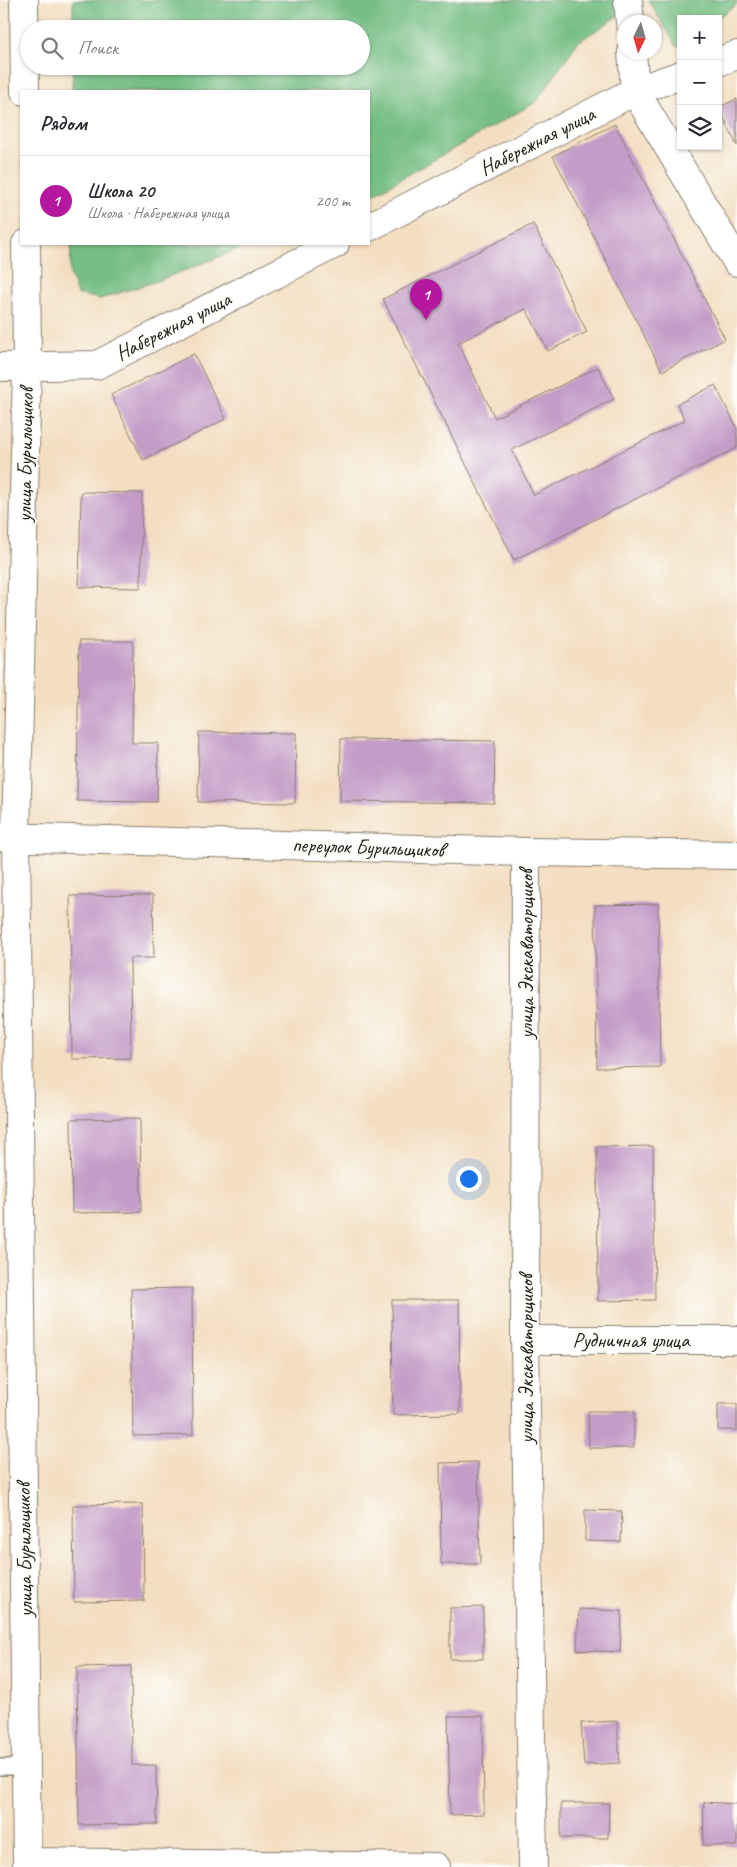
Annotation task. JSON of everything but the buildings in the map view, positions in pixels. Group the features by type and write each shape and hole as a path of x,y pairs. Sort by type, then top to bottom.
{"street":[{"path":"24,0 24,20"},
{"path":"628,0 629,15"},
{"path":"722,61 737,55"},
{"path":"633,60 635,91 737,262"},
{"path":"25,75 25,90"},
{"name":"Набережная улица","path":"370,226 635,91 677,76"},
{"name":"улица Бурильщиков","path":"23,1865 13,1767 8,837 27,366 26,245"},
{"name":"Набережная улица","path":"0,367 96,365 333,245"},
{"name":"переулок Бурильщиков","path":"8,837 526,852 737,855"},
{"name":"улица Экскаваторщиков","path":"526,852 525,1340 533,1867"},
{"name":"Рудничная улица","path":"525,1340 737,1340"},
{"path":"23,1865 436,1867"}],"green space":[{"path":"73,0 643,0 617,15 578,42 536,102 370,196 370,90 72,90 73,75 370,75 370,20 73,20"},
{"path":"648,0 737,0 737,4 722,15 677,15 677,47 662,23 662,15 657,15"},
{"path":"71,245 249,245 160,280 100,299 77,294 70,275"}],"place":[{"name":"Школа 20","path":"426,320"}]}
